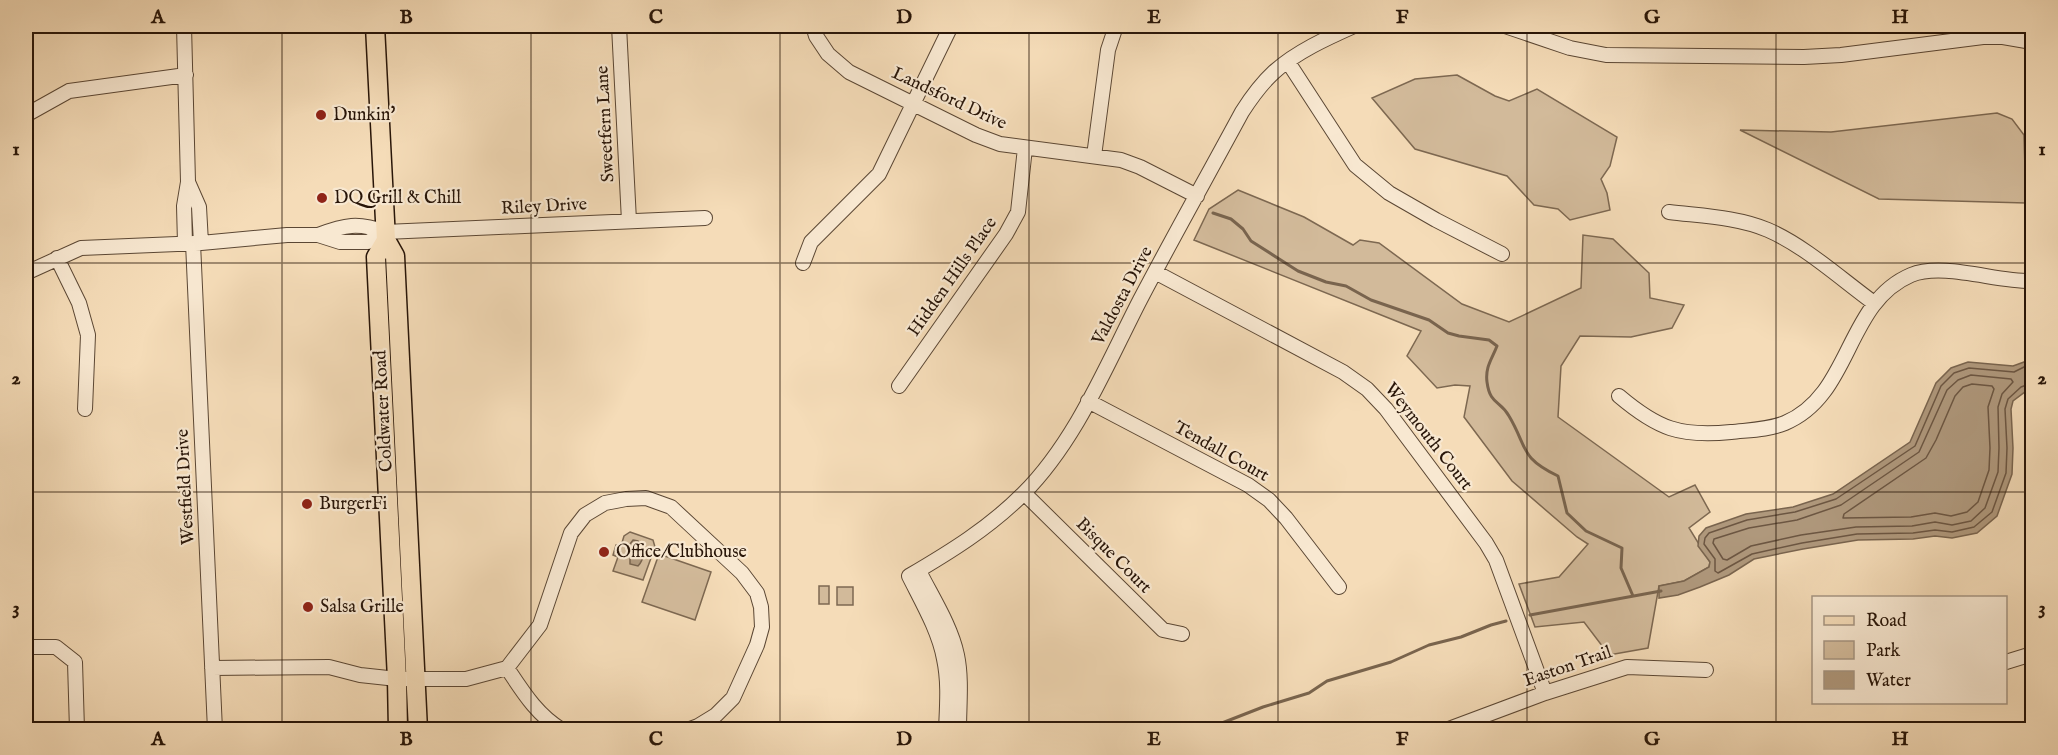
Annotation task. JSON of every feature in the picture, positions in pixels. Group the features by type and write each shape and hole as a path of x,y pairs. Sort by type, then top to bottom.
{"main road":[{"name":"Coldwater Road","path":"375,26 386,236 394,256 418,729"},
{"name":"Coldwater Road","path":"386,236 376,257 398,729"}],"street":[{"path":"26,115 69,91 186,75 184,26"},
{"name":"Sweetfern Lane","path":"619,26 629,221"},
{"name":"Landsford Drive","path":"813,26 816,36 828,54 849,72 976,135 1000,144 1121,160 1140,167 1197,196"},
{"path":"803,264 812,242 879,174 951,26"},
{"path":"1094,156 1108,50 1116,26"},
{"name":"Valdosta Drive","path":"914,574 960,546 993,521 1024,493 1050,462 1088,401 1155,272 1242,112 1257,89 1288,62 1354,26"},
{"path":"1505,26 1570,48 1606,55 1804,57 1841,55 1983,38 2003,37 2032,42"},
{"path":"1288,62 1355,165 1389,193 1502,254"},
{"name":"Westfield Drive","path":"186,75 188,182 199,207 193,243 215,729"},
{"name":"Hidden Hills Place","path":"899,386 1006,234 1018,212 1024,148"},
{"path":"1669,212 1739,222 1767,229 1793,243 1874,303"},
{"name":"Riley Drive","path":"26,273 81,248 318,235 340,242 368,242 386,236 705,218"},
{"path":"57,258 79,303 88,335 85,409"},
{"path":"1619,396 1640,414 1661,426 1686,433 1709,434 1760,429 1785,423 1807,409 1824,392 1874,303 1884,291 1896,283 1912,275 1938,270 2032,281"},
{"name":"Weymouth Court","path":"1155,272 1343,372 1367,389 1386,409 1486,543 1496,560 1545,693"},
{"name":"Tendall Court","path":"1088,401 1248,485 1269,500 1286,518 1339,587"},
{"name":"Bisque Court","path":"1024,493 1163,630 1182,634"},
{"path":"212,668 328,667 360,675 397,679 466,680 507,668 540,625 571,533 585,515 605,503 646,498 671,507 742,573 757,593 761,607 762,627 757,645 733,698 716,715 698,726 687,729"},
{"path":"914,574 944,658 947,694 946,729"},
{"path":"914,574 946,623 957,655 960,695 958,729"},
{"path":"26,647 56,646 75,662 77,729"},
{"path":"2007,662 2032,654"},
{"name":"Easton Trail","path":"1446,729 1545,693 1627,667 1706,670"},
{"path":"507,668 528,699 548,721 562,729"}],"green space":[{"path":"1457,75 1509,101 1537,89 1617,137 1610,166 1601,179 1607,193 1610,210 1570,220 1558,209 1534,205 1507,176 1415,149 1372,98 1415,79"},
{"path":"1997,113 2012,119 2024,135 2026,203 1879,199 1740,130 1831,132"},
{"path":"1238,190 1304,217 1353,245 1360,240 1379,243 1462,304 1509,322 1581,288 1583,235 1613,239 1649,273 1650,298 1684,305 1672,328 1631,337 1580,336 1561,366 1558,417 1669,497 1695,485 1710,512 1689,528 1710,562 1709,567 1684,581 1659,586 1648,648 1609,655 1584,622 1535,627 1519,584 1559,577 1588,544 1512,481 1464,417 1470,386 1455,385 1437,388 1407,356 1421,331 1194,240 1209,209"},
{"path":"630,532 653,540 655,547 643,580 613,571 618,557 613,555 616,545 621,546 624,536"},
{"path":"659,554 711,572 695,620 642,602"},
{"path":"819,586 829,586 829,604 819,604"},
{"path":"837,587 853,587 853,605 837,605"}],"water":[{"path":"2032,355 2032,388 2013,401 2011,409 2012,474 1997,516 1977,533 1952,538 1935,536 1913,539 1858,540 1754,559 1729,575 1700,587 1678,595 1659,598 1659,586 1684,581 1709,567 1710,562 1698,546 1699,536 1706,528 1746,514 1793,507 1833,494 1910,442 1936,383 1951,368 1968,362 2013,366 2024,362"},
{"path":"633,540 638,541 642,550 643,557 638,566 630,564 630,544"}],"waterway":[{"path":"1213,213 1231,219 1243,229 1251,241 1298,271 1326,282 1346,286 1371,300 1429,320 1448,333 1489,340 1497,346 1487,372 1490,395 1506,411 1530,457 1558,476 1567,513 1586,531 1622,548 1621,568 1633,596"},
{"path":"1530,615 1661,591"},
{"path":"1204,730 1263,707 1309,693 1327,681 1391,662 1429,645 1461,637 1506,621"}],"place":[{"name":"Dunkin'","path":"321,115"},
{"name":"DQ Grill & Chill","path":"322,198"},
{"name":"BurgerFi","path":"307,504"},
{"name":"Office/Clubhouse","path":"604,552"},
{"name":"Salsa Grille","path":"308,607"}]}
